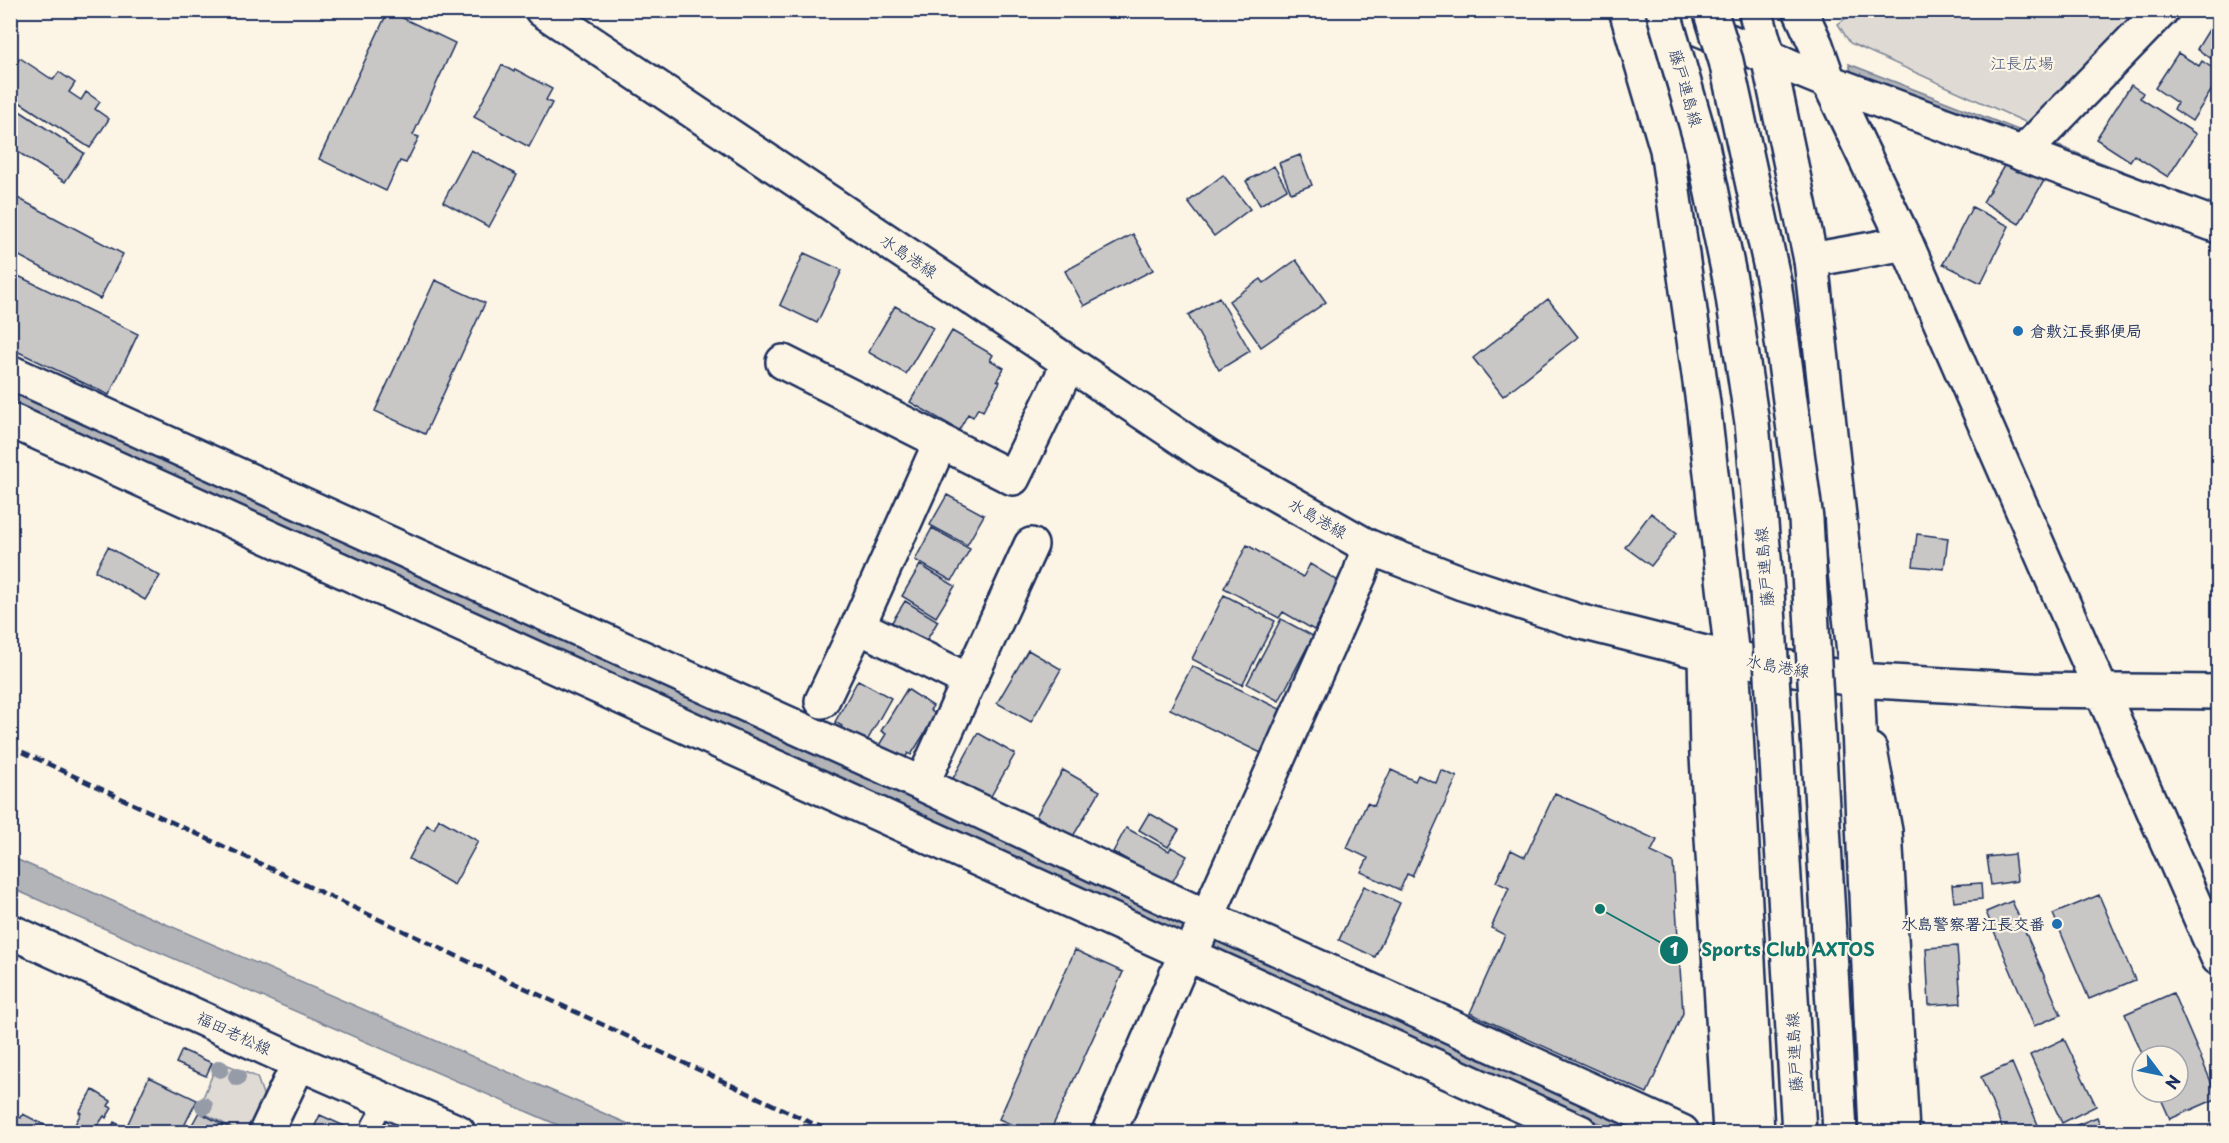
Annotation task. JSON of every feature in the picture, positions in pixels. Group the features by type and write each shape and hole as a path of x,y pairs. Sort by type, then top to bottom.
{"street":[{"name":"水島港線","path":"542,10 1208,456 1369,547 1462,583 1578,621 1718,655 1857,680 2031,690 2218,692"},
{"path":"1626,10 1666,148 1703,403 1718,655 1757,1132"},
{"path":"1653,10 1829,82 2028,148 2218,226"},
{"name":"藤戸連島線","path":"1663,10 1702,145 1731,284 1752,423 1767,591 1799,1132"},
{"path":"1710,10 1726,61 1774,282 1806,519 1840,1132"},
{"path":"1755,10 1768,56 1812,260 1857,680 1876,1132"},
{"path":"1800,10 1829,82 1906,243 2218,958"},
{"path":"2028,148 2162,10"},
{"path":"1812,260 1906,243"},
{"path":"783,362 1013,478 1069,363"},
{"path":"10,372 922,784 1198,936 1580,1132"},
{"path":"10,420 1198,936 1404,1005 1682,1132"},
{"path":"822,702 941,441"},
{"path":"922,784 1031,545"},
{"path":"1109,1132 1179,969 1198,936 1360,574 1369,547"},
{"path":"858,626 969,681"},
{"path":"1718,655 1707,756 1730,1132"},
{"path":"1857,680 1885,831 1902,1132"},
{"name":"福田老松線","path":"10,931 299,1063 458,1132"},
{"path":"266,1132 299,1063"}],"lane":[{"path":"369,1132 385,1101"}],"green space":[{"name":"江長広場","path":"1857,10 2145,11 2034,126 1850,43 1838,24"},
{"path":"218,1061 257,1077 265,1100 249,1132 240,1132 198,1110"}],"shaded area":[{"path":"1849,64 2218,208 2218,218 1854,81"},
{"path":"10,388 1649,1132 1620,1132 11,402"},
{"path":"11,857 647,1132 574,1132 11,888"}],"building":[{"path":"388,11 455,43 413,135 419,137 406,163 400,161 386,191 319,159"},
{"path":"2218,15 2218,63 2197,49"},
{"path":"2178,53 2199,66 2202,61 2218,72 2218,80 2192,121 2174,109 2177,103 2155,88"},
{"path":"20,58 53,80 59,72 75,83 69,92 81,100 86,92 100,102 95,109 109,119 90,148 10,96 10,72"},
{"path":"502,65 514,72 515,69 552,89 546,100 552,103 529,147 474,117"},
{"path":"2131,85 2143,93 2140,98 2196,134 2168,177 2134,155 2130,161 2096,139"},
{"path":"15,108 84,153 65,182 10,147 10,115"},
{"path":"471,150 517,175 489,227 443,202"},
{"path":"1300,155 1312,185 1291,193 1279,163"},
{"path":"2009,157 2045,179 2019,224 1983,202"},
{"path":"1274,166 1287,189 1260,205 1246,181"},
{"path":"1223,175 1250,209 1214,236 1188,202"},
{"path":"10,194 123,254 100,299 10,251"},
{"path":"1972,207 2009,226 1981,283 1943,264"},
{"path":"1133,234 1153,270 1084,306 1065,271"},
{"path":"804,253 842,270 817,323 780,305"},
{"path":"1296,260 1326,302 1261,347 1229,301 1261,279 1264,283"},
{"path":"10,272 138,334 109,395 10,348"},
{"path":"435,280 485,303 425,434 375,411"},
{"path":"1219,297 1250,351 1219,370 1188,315"},
{"path":"1548,299 1578,337 1503,396 1473,358"},
{"path":"895,306 933,328 906,374 868,352"},
{"path":"952,331 993,355 990,360 1004,368 997,380 1000,382 983,411 978,408 973,417 968,414 959,430 910,402"},
{"path":"947,495 984,515 967,545 930,525"},
{"path":"1651,513 1677,533 1651,566 1625,547"},
{"path":"932,528 970,549 952,581 915,560"},
{"path":"1917,534 1948,538 1944,569 1913,566"},
{"path":"1247,545 1303,577 1310,564 1340,582 1314,630 1283,612 1279,618 1224,588"},
{"path":"108,547 160,576 145,600 95,571"},
{"path":"920,565 955,586 936,617 902,596"},
{"path":"1224,595 1275,621 1242,685 1192,659"},
{"path":"905,601 938,621 921,650 887,630"},
{"path":"1281,619 1313,636 1279,701 1247,684"},
{"path":"1028,650 1061,669 1031,722 997,703"},
{"path":"1192,666 1284,711 1263,754 1170,709"},
{"path":"858,680 891,698 863,748 838,734 842,726 835,722"},
{"path":"907,689 933,706 930,710 936,715 911,755 908,753 901,765 876,750 886,734 881,731"},
{"path":"978,733 1015,754 987,803 951,782"},
{"path":"1063,770 1100,791 1072,838 1036,816"},
{"path":"1391,770 1415,781 1418,775 1436,783 1441,770 1457,777 1412,876 1407,874 1400,890 1361,872 1368,858 1347,848 1367,803 1374,806"},
{"path":"1555,793 1657,840 1651,852 1673,862 1683,1013 1647,1093 1470,1013 1505,935 1491,928 1509,888 1496,882 1511,850 1525,857"},
{"path":"1149,813 1179,830 1168,847 1139,830"},
{"path":"439,819 478,841 454,885 409,859 427,825 434,829"},
{"path":"1126,828 1169,851 1171,847 1187,856 1171,884 1113,852"},
{"path":"2014,854 2017,881 1991,885 1987,857"},
{"path":"1981,883 1982,899 1954,902 1952,885"},
{"path":"1364,886 1400,903 1375,957 1339,940"},
{"path":"2099,895 2135,980 2089,999 2053,914"},
{"path":"2012,901 2061,1015 2034,1026 1986,912"},
{"path":"1957,946 1961,1003 1929,1005 1926,948"},
{"path":"1075,950 1123,972 1050,1132 1029,1132 999,1119"},
{"path":"2173,993 2218,1098 2170,1119 2163,1104 2190,1104 2190,1044 2138,1044 2125,1014"},
{"path":"10,1000 16,1003 10,1013"},
{"path":"2064,1039 2096,1106 2062,1123 2030,1055"},
{"path":"182,1050 212,1063 206,1076 176,1063"},
{"path":"2012,1063 2041,1132 2004,1132 1981,1077"},
{"path":"149,1077 197,1100 181,1132 109,1132 114,1122 126,1128"},
{"path":"93,1090 111,1101 108,1106 112,1108 94,1131 96,1132 71,1132 81,1113 79,1112"},
{"path":"10,1112 21,1118 23,1114 58,1132 10,1132"},
{"path":"199,1112 237,1132 188,1132"},
{"path":"320,1115 351,1129 349,1132 312,1132"},
{"path":"2097,1117 2103,1132 2059,1132"},
{"path":"1001,1124 1018,1132 996,1132"}],"railway":[{"path":"10,746 831,1132"}],"place":[{"name":"倉敷江長郵便局","path":"2018,331"},
{"name":"Sports Club AXTOS","path":"1600,909"},
{"name":"水島警察署江長交番","path":"2057,924"}]}
